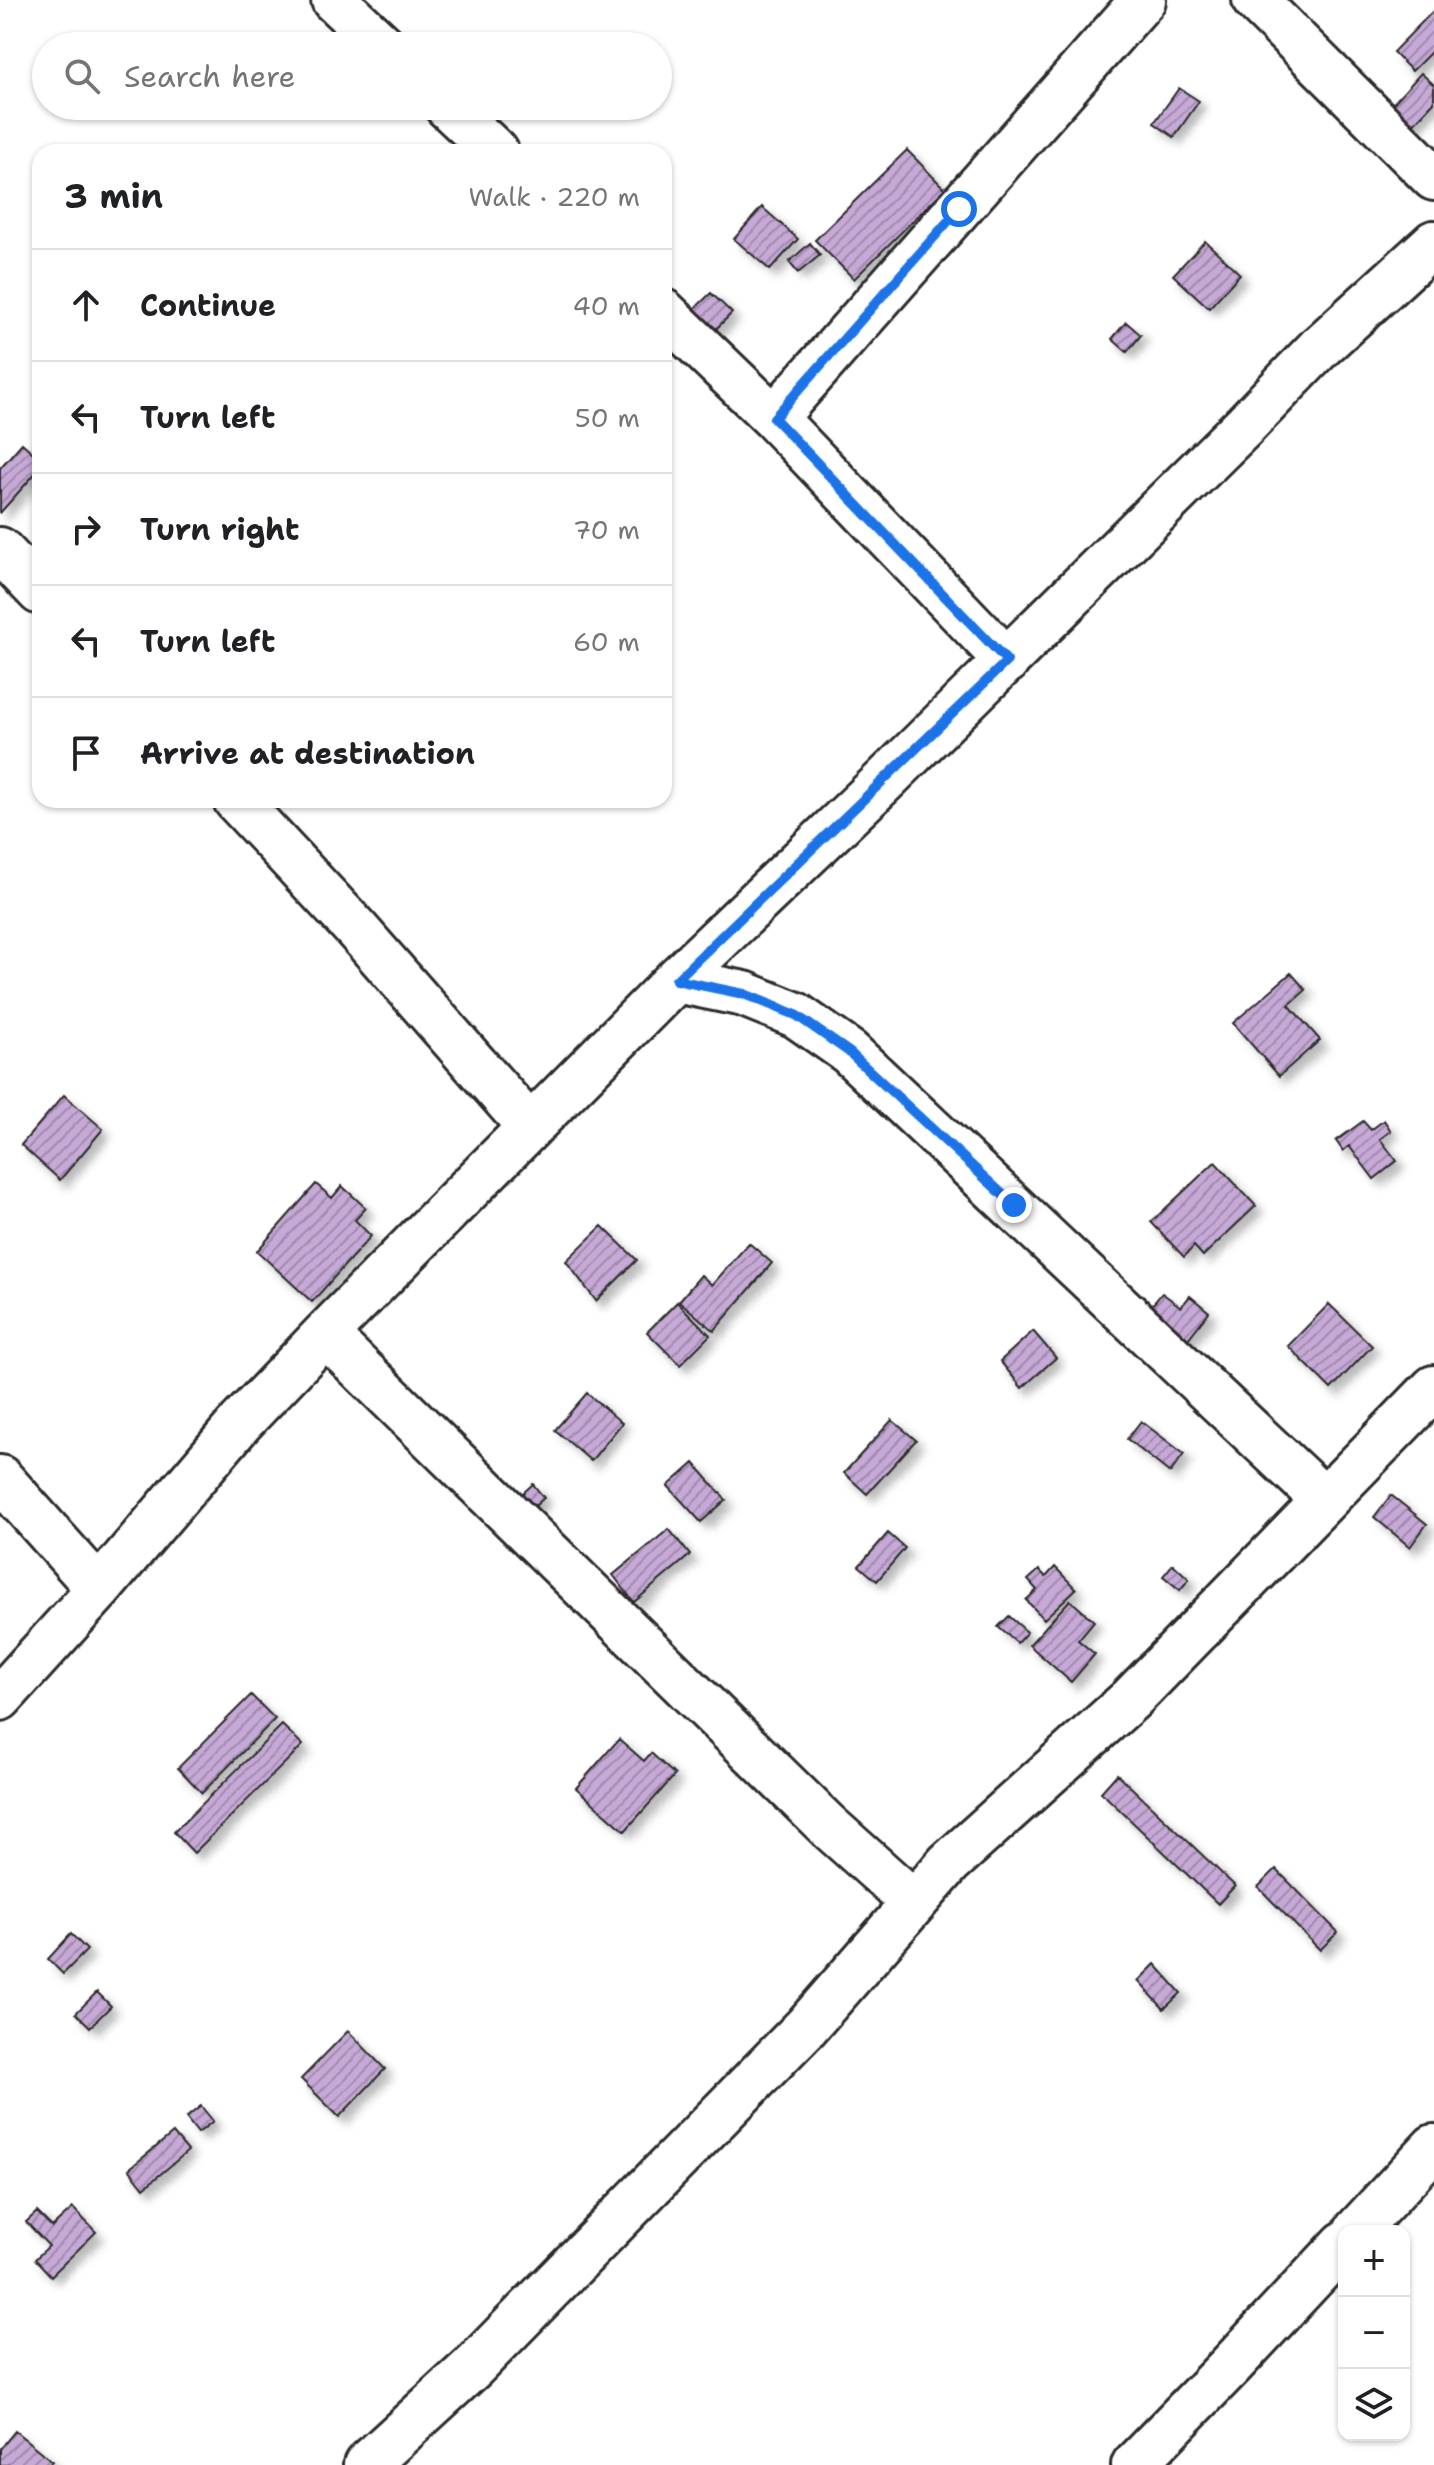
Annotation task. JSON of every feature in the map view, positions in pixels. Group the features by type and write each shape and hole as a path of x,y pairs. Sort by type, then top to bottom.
{"street":[{"path":"334,0 368,32"},
{"path":"774,418 1143,0"},
{"path":"1255,0 1434,178"},
{"path":"462,120 487,144"},
{"path":"0,1698 99,1589 240,1423 325,1334 676,980 1007,661 1320,347 1434,243"},
{"path":"672,320 774,418 1007,661"},
{"path":"0,550 32,584"},
{"path":"243,808 357,930 530,1127"},
{"path":"676,980 744,994 796,1015 849,1052 1323,1499"},
{"path":"325,1334 827,1825 914,1903"},
{"path":"366,2465 473,2367 806,2027 949,1863 1131,1699 1434,1388"},
{"path":"0,1478 99,1589"},
{"path":"1362,2225 1434,2147"},
{"path":"1134,2465 1338,2250"}],"building":[{"path":"1434,10 1434,49 1412,71 1393,52"},
{"path":"1421,73 1434,85 1434,102 1409,129 1388,109"},
{"path":"1179,88 1199,101 1174,137 1154,123"},
{"path":"907,150 945,189 854,279 815,240"},
{"path":"762,207 798,239 770,270 734,239"},
{"path":"1205,241 1240,274 1209,308 1173,275"},
{"path":"810,243 820,255 798,273 789,262"},
{"path":"711,293 732,313 706,339 685,318"},
{"path":"1126,322 1141,335 1127,352 1112,339"},
{"path":"22,443 32,452 32,477 0,513 0,468"},
{"path":"1291,973 1306,990 1289,1005 1320,1040 1279,1076 1233,1023"},
{"path":"64,1095 103,1129 60,1180 21,1145"},
{"path":"1384,1120 1391,1131 1380,1139 1397,1161 1374,1179 1349,1146 1343,1151 1336,1141 1363,1121 1371,1130"},
{"path":"1215,1162 1256,1206 1203,1256 1194,1246 1184,1257 1151,1222"},
{"path":"316,1184 332,1198 342,1186 366,1208 355,1220 371,1236 312,1302 257,1251"},
{"path":"602,1226 637,1260 596,1301 566,1261"},
{"path":"749,1243 772,1263 714,1331 679,1301 701,1275 712,1285"},
{"path":"1162,1293 1181,1307 1190,1296 1209,1312 1181,1348 1142,1317"},
{"path":"677,1302 710,1335 680,1365 647,1332"},
{"path":"1329,1304 1372,1346 1331,1389 1288,1346"},
{"path":"1033,1331 1056,1358 1022,1388 1000,1361"},
{"path":"587,1393 622,1423 591,1461 555,1430"},
{"path":"892,1420 916,1440 867,1494 844,1473"},
{"path":"1141,1421 1184,1454 1170,1473 1127,1439"},
{"path":"694,1463 726,1500 701,1522 668,1486"},
{"path":"533,1484 544,1498 526,1514 514,1501"},
{"path":"1391,1495 1427,1524 1410,1547 1374,1517"},
{"path":"669,1529 690,1555 634,1602 613,1575"},
{"path":"888,1533 905,1548 877,1581 859,1566"},
{"path":"1173,1564 1189,1579 1180,1590 1163,1576"},
{"path":"1055,1567 1076,1589 1044,1619 1026,1600 1037,1590 1028,1580 1039,1570 1046,1577"},
{"path":"1070,1600 1094,1621 1078,1640 1095,1654 1071,1682 1029,1645"},
{"path":"1009,1616 1027,1632 1017,1643 998,1627"},
{"path":"251,1695 275,1719 202,1793 178,1768"},
{"path":"282,1725 303,1745 194,1853 174,1832"},
{"path":"619,1739 644,1761 651,1753 675,1775 625,1831 576,1788"},
{"path":"1117,1774 1235,1886 1218,1904 1101,1792"},
{"path":"1276,1869 1338,1932 1320,1950 1258,1887"},
{"path":"71,1934 87,1950 63,1974 48,1959"},
{"path":"1155,1964 1181,1993 1164,2009 1138,1981"},
{"path":"97,1992 111,2006 90,2027 76,2013"},
{"path":"348,2031 385,2069 339,2117 301,2079"},
{"path":"201,2106 213,2121 198,2133 186,2118"},
{"path":"173,2133 188,2151 144,2188 129,2169"},
{"path":"73,2208 96,2232 51,2276 35,2259 49,2246 26,2222 37,2212 52,2227"},
{"path":"15,2431 52,2461 48,2465 0,2465 0,2449"}],"route":[{"path":"959,209 774,418 1007,661 676,980 744,994 796,1015 849,1052 1014,1205"}]}
